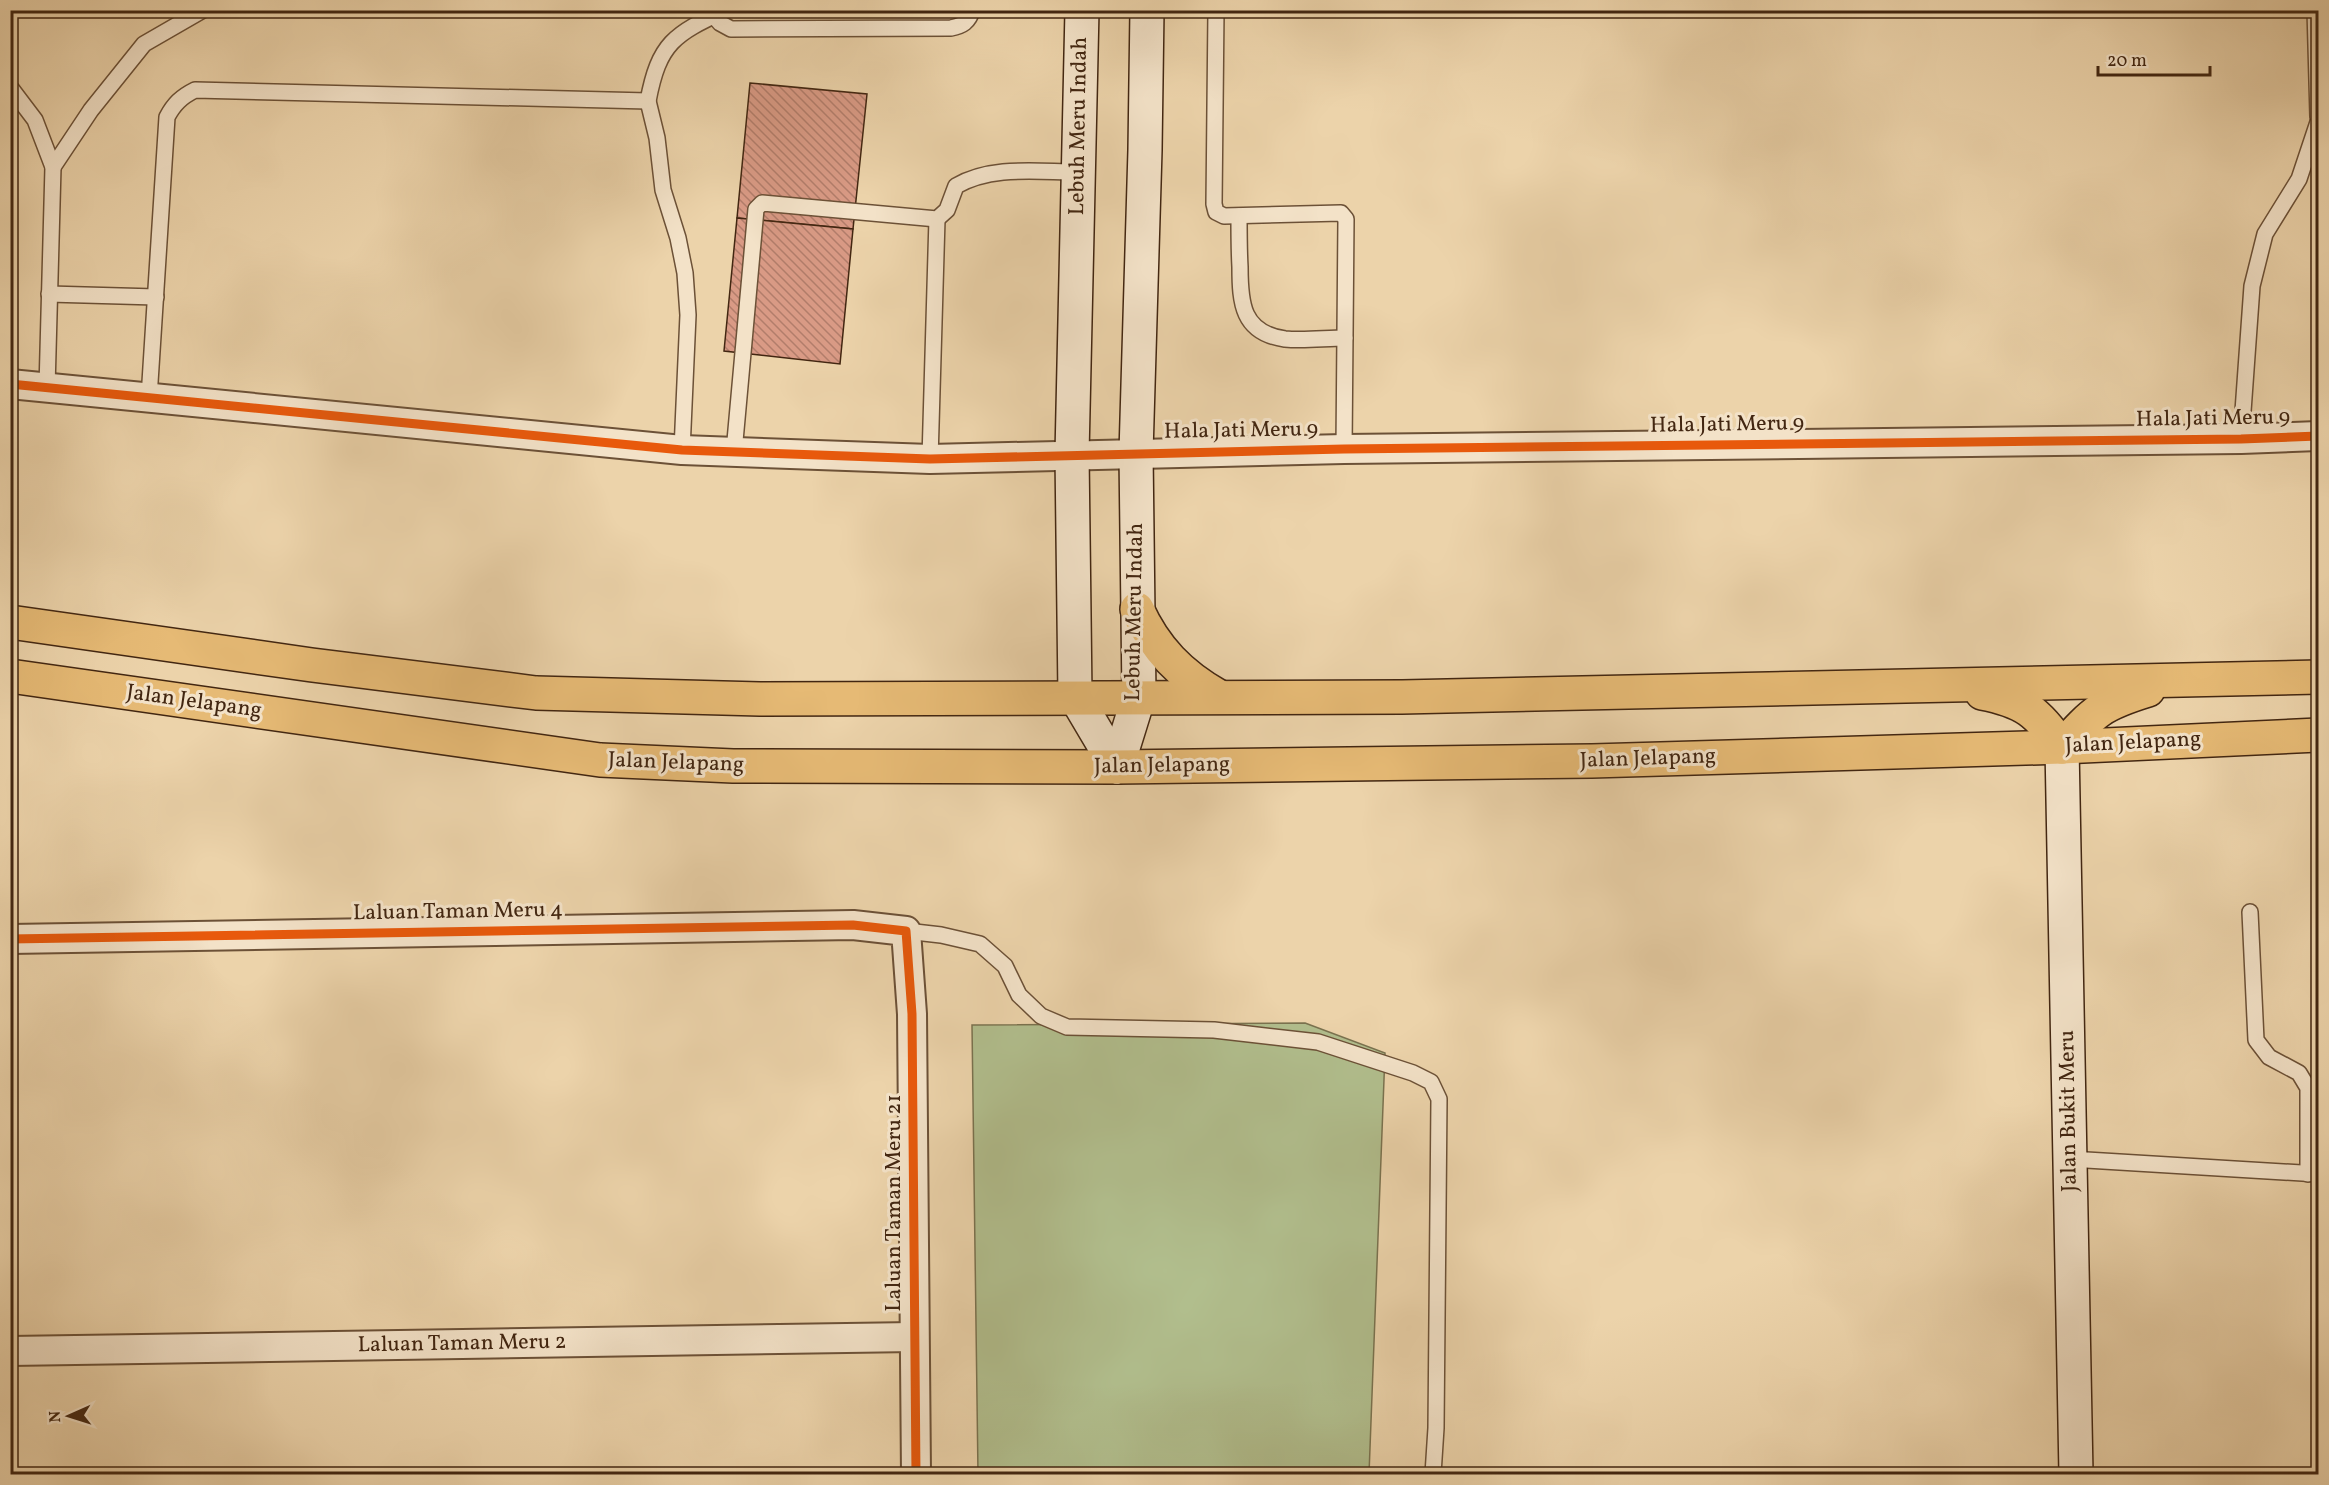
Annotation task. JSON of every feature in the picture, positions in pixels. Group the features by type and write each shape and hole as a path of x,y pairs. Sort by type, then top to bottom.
{"main road":[{"name":"Lebuh Meru Indah","path":"1082,10 1072,454 1075,696 1117,767"},
{"name":"Lebuh Meru Indah","path":"1117,767 1139,696 1136,453 1147,10"},
{"path":"1137,609 1151,637 1167,658 1187,677 1218,696"},
{"path":"10,622 312,665 536,693 760,699 1075,696 1402,697 2319,677"},
{"name":"Jalan Jelapang","path":"10,676 600,760 733,766 1117,767 1593,761 2062,747 2319,735"},
{"path":"1917,686 1985,694 2019,704 2031,710 2042,720 2062,747 2084,722 2108,704 2151,689 2187,680"},
{"name":"Jalan Bukit Meru","path":"2062,747 2076,1474"}],"street":[{"name":"Hala Jati Meru 9","path":"10,384 682,450 930,459 1344,449 2241,439 2319,436"},
{"name":"Laluan Taman Meru 4","path":"10,939 836,925 906,931"},
{"name":"Laluan Taman Meru 21","path":"906,931 911,970 912,1014 916,1474"},
{"name":"Laluan Taman Meru 2","path":"10,1351 914,1337"}],"lane":[{"path":"53,167 92,110 144,44 203,10"},
{"path":"682,450 688,315 685,273 678,238 663,190 657,138 648,101 656,69 664,51 685,30 720,13 720,23 731,29 951,28 969,21 972,10"},
{"path":"1216,10 1214,207 1221,215 1341,213 1346,219 1344,449"},
{"path":"2315,10 2319,117"},
{"path":"10,87 35,120 53,167 47,388"},
{"path":"149,398 167,117 177,101 195,90 648,101"},
{"path":"2241,439 2252,286 2265,234 2299,179 2319,122"},
{"path":"930,459 937,219 947,210 956,186 970,178 994,172 1078,172"},
{"path":"734,452 756,210 762,203 937,219"},
{"path":"1239,216 1240,292 1247,318 1254,326 1269,335 1286,339 1345,338"},
{"path":"49,294 156,297"},
{"path":"2070,1159 2313,1174 2307,1088 2299,1072 2269,1057 2256,1040 2250,912"},
{"path":"906,931 940,934 980,944 1005,966 1019,995 1041,1016 1067,1028 1214,1030 1318,1042 1413,1072 1431,1082 1439,1099 1436,1428 1433,1474"}],"green space":[{"path":"1305,1023 1385,1053 1369,1474 978,1474 972,1025"}],"building":[{"path":"750,83 867,94 853,229 737,218"},
{"path":"737,218 853,229 840,364 724,351"},
{"path":"2318,905 2318,951 2314,906"}],"cycle path":[{"path":"10,384 682,450 930,459 1344,449 2241,439 2318,436"},
{"path":"10,939 853,925 906,931 912,1014 916,1474"}]}
